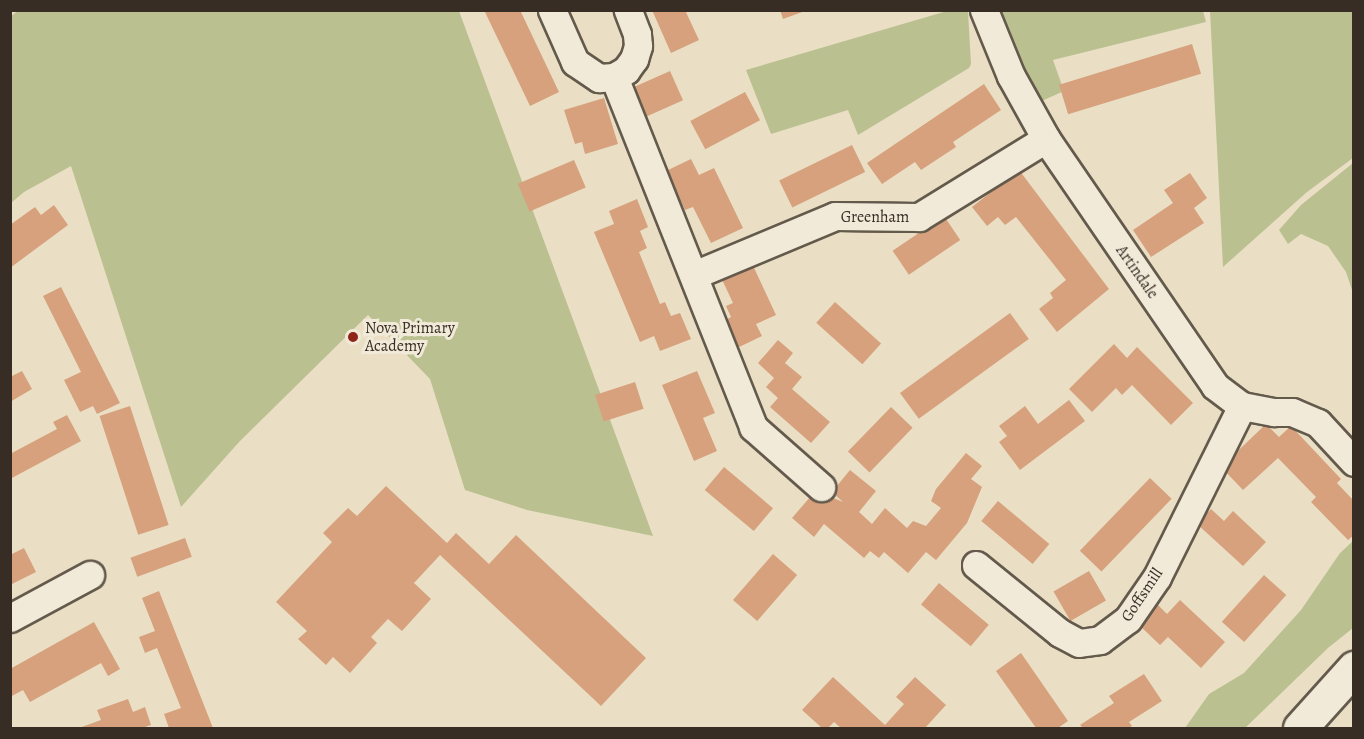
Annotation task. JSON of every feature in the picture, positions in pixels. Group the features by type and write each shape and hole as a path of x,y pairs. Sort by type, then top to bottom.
{"street":[{"path":"552,10 575,62 599,78 614,77 626,70 638,46 637,34 628,10"},
{"name":"Artindale","path":"984,10 1011,76 1046,139 1215,386 1242,406 1274,412 1292,412 1318,423 1353,462"},
{"path":"614,77 753,427 821,487"},
{"name":"Greenham","path":"694,275 835,216 919,217 1046,139"},
{"name":"Goffsmill","path":"976,566 1060,633 1079,643 1100,640 1128,619 1156,577 1242,406"},
{"path":"10,618 90,575"},
{"path":"1300,729 1353,668"}],"green space":[{"path":"19,10 459,11 653,536 527,510 465,490 430,379 368,315 240,441 181,507 71,166 24,192 11,203 10,17"},
{"path":"947,11 968,11 971,64 969,68 858,135 848,110 771,134 746,70"},
{"path":"996,11 1203,11 1206,22 1053,60 1064,91 1035,104"},
{"path":"1210,11 1353,11 1353,158 1307,192 1223,267"},
{"path":"1353,163 1353,293 1346,272 1328,246 1301,234 1288,244 1279,230 1301,205"},
{"path":"1353,541 1353,628 1328,648 1245,728 1185,728 1209,694 1244,673 1301,610 1340,553"}],"building":[{"path":"484,10 520,10 559,92 530,106"},
{"path":"652,10 685,10 699,40 671,53"},
{"path":"780,10 805,10 805,11 783,19"},
{"path":"1192,44 1201,74 1068,114 1059,85"},
{"path":"670,71 683,100 644,118 631,88"},
{"path":"984,84 1001,110 953,142 956,147 921,170 915,162 882,184 867,163"},
{"path":"745,92 760,120 705,149 690,121"},
{"path":"604,98 618,144 585,154 582,142 575,144 564,110"},
{"path":"852,145 865,172 792,207 779,181"},
{"path":"691,159 699,175 714,168 743,228 711,243 693,207 685,210 666,171"},
{"path":"574,160 586,188 530,211 518,184"},
{"path":"1019,170 1109,289 1057,332 1039,309 1053,298 1050,293 1066,280 1016,217 1005,225 998,217 987,226 972,207"},
{"path":"1190,173 1207,198 1194,208 1204,223 1151,257 1133,230 1173,203 1164,190"},
{"path":"637,199 648,227 640,231 647,248 639,252 660,304 665,302 671,316 680,313 691,339 660,351 654,336 640,342 594,232 614,224 609,211"},
{"path":"54,205 68,225 10,268 10,225 35,207 41,215"},
{"path":"944,216 960,240 909,275 893,251"},
{"path":"749,257 776,315 756,324 762,336 735,349 722,322 731,317 726,306 733,303 718,271"},
{"path":"61,287 120,403 97,414 93,406 80,412 64,380 81,372 43,296"},
{"path":"835,302 881,343 862,364 816,323"},
{"path":"1010,313 1029,339 919,419 900,393"},
{"path":"778,340 793,353 785,363 802,377 792,389 830,422 811,443 770,407 778,398 766,387 774,378 758,363"},
{"path":"1114,344 1127,358 1137,347 1193,403 1171,425 1132,385 1122,395 1116,388 1092,412 1069,389"},
{"path":"22,371 32,389 10,402 10,377"},
{"path":"697,371 715,413 703,418 717,451 694,461 662,385"},
{"path":"635,382 644,409 604,422 595,395"},
{"path":"1069,400 1085,421 1020,470 999,442 1007,436 999,426 1025,406 1038,424"},
{"path":"130,406 169,525 138,535 100,416"},
{"path":"891,407 913,428 870,472 848,452"},
{"path":"67,415 81,441 10,479 10,454 57,429 53,422"},
{"path":"1266,424 1279,437 1291,426 1341,479 1337,483 1354,501 1354,535 1348,540 1311,502 1316,497 1278,458 1243,490 1221,467"},
{"path":"966,453 982,466 971,479 982,487 967,523 936,560 926,552 908,573 884,552 879,558 870,551 864,558 824,524 814,537 792,518 811,496 820,503 826,495 843,502 832,492 850,470 876,491 859,512 872,524 885,508 907,528 913,521 926,526 941,508 931,501 936,489"},
{"path":"724,467 773,508 754,531 705,490"},
{"path":"1150,478 1172,499 1101,571 1080,551"},
{"path":"386,486 447,543 456,533 489,564 516,535 646,658 601,706 440,555 414,583 431,599 402,631 388,619 371,637 377,643 350,673 333,657 326,665 298,639 307,631 276,602 332,542 323,533 348,508 357,516"},
{"path":"998,501 1049,544 1033,564 981,521"},
{"path":"1211,509 1224,521 1233,511 1266,542 1243,566 1197,524"},
{"path":"185,538 192,557 137,577 130,558"},
{"path":"24,548 36,572 10,585 10,555"},
{"path":"773,554 797,575 757,621 733,600"},
{"path":"1089,571 1106,600 1070,621 1053,592"},
{"path":"1264,575 1286,595 1244,642 1222,622"},
{"path":"939,583 989,625 971,646 921,604"},
{"path":"159,591 213,728 169,728 164,714 181,708 157,648 145,653 139,637 155,631 142,598"},
{"path":"1180,600 1225,642 1201,668 1168,637 1160,645 1137,623 1156,603 1167,614"},
{"path":"94,622 120,669 108,676 101,663 30,702 23,690 10,697 10,669"},
{"path":"1021,653 1068,721 1058,728 1036,728 996,671"},
{"path":"1144,674 1162,701 1129,722 1132,726 1128,728 1083,728 1080,725 1114,703 1109,696"},
{"path":"833,677 885,725 904,704 896,697 915,677 946,705 925,728 841,728 834,722 828,728 822,728 802,710"},
{"path":"128,699 133,712 145,707 151,725 142,728 79,728 101,720 97,710"}],"place":[{"name":"Nova Primary Academy","path":"353,337"}]}
